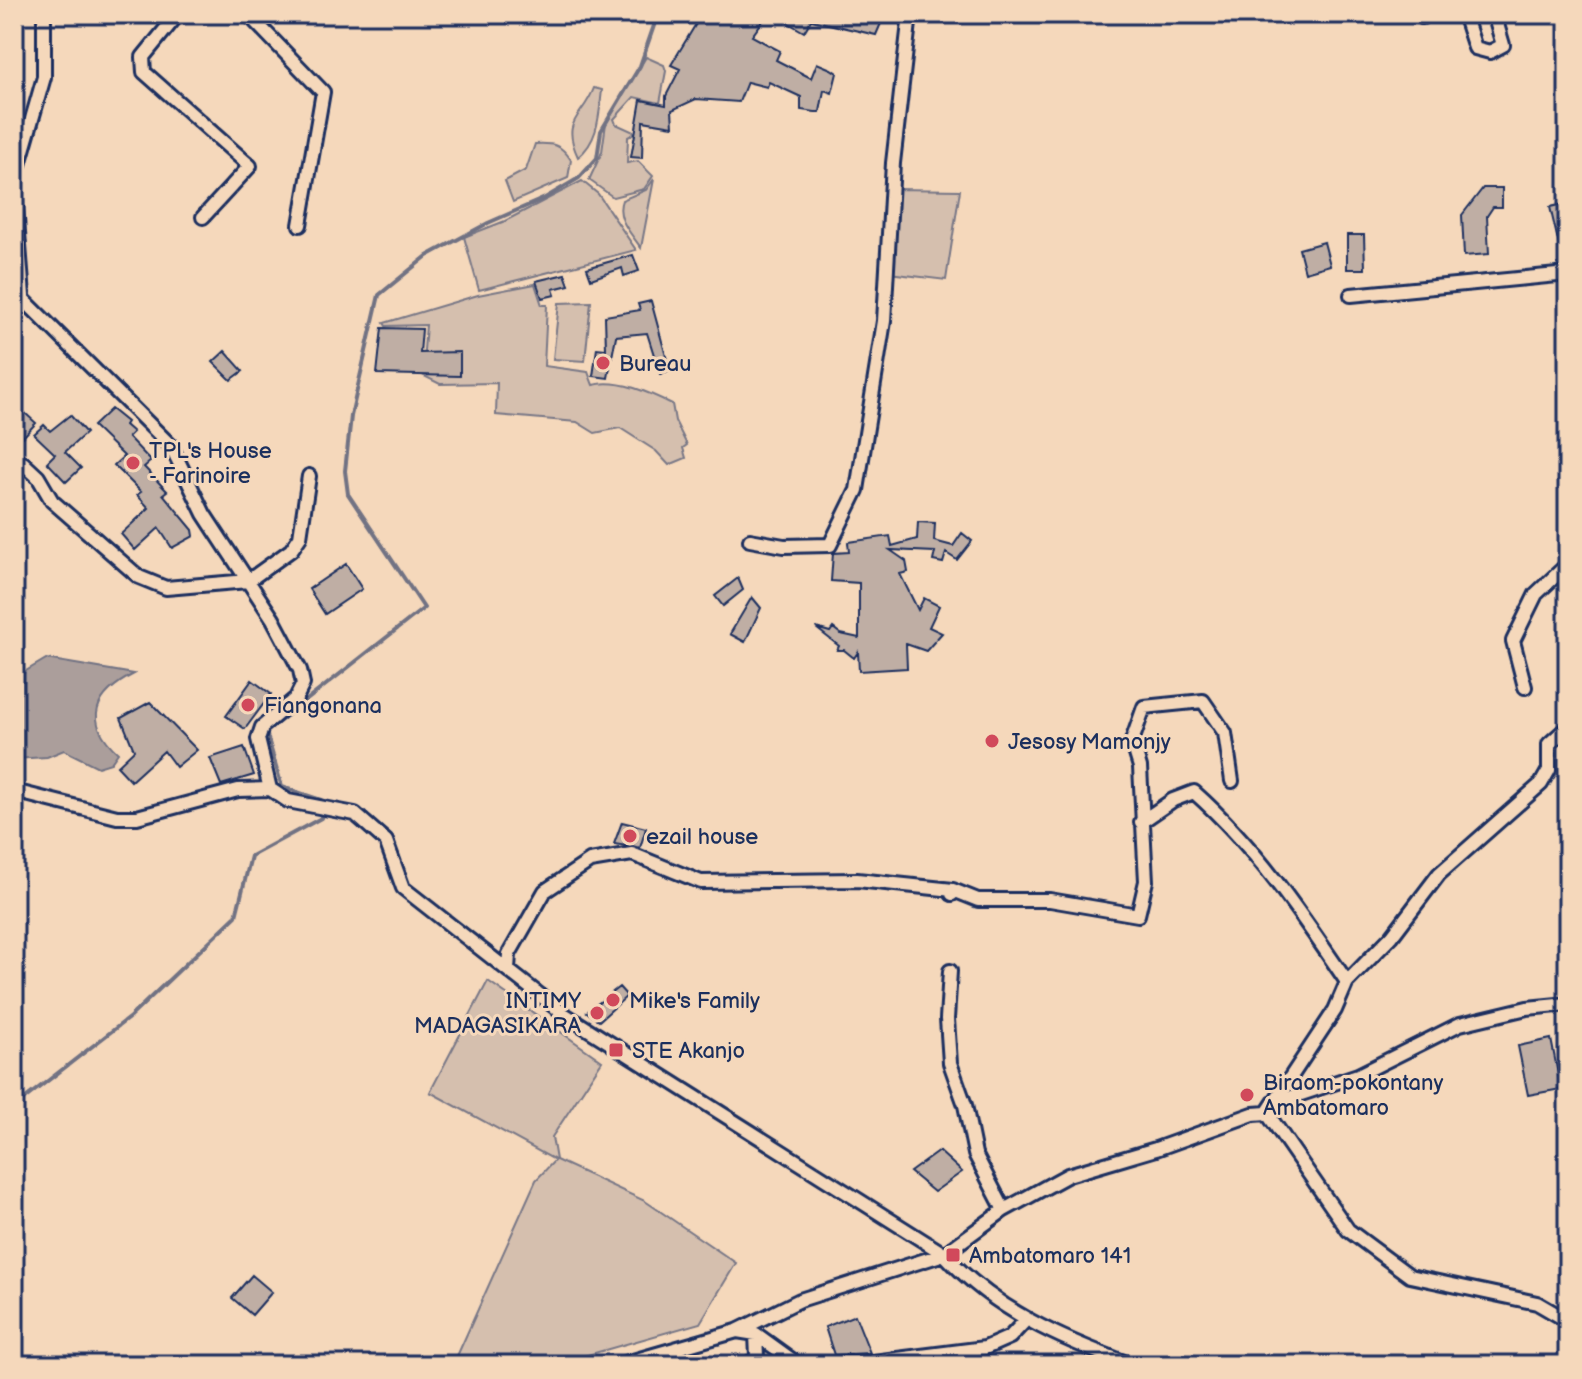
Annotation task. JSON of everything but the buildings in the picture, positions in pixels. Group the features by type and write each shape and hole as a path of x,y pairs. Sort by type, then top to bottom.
{"street":[{"path":"178,14 143,57 144,72 250,166 203,217"},
{"path":"248,14 323,92 300,225"},
{"path":"750,540 784,546 830,545 857,490 884,321 893,163 910,14"},
{"path":"1464,14 1475,48 1490,52 1503,45 1494,14"},
{"path":"14,321 19,293 14,182 44,77 50,16"},
{"path":"1351,295 1568,274"},
{"path":"19,293 171,446 204,514 273,619 300,670 303,684 296,698 262,727 258,739 270,789"},
{"path":"14,461 23,463 38,477 52,501 139,577 166,588 248,581 291,550 300,537 309,476"},
{"path":"1525,687 1513,641 1536,594 1568,564"},
{"path":"508,969 509,954 545,891 590,861 632,854 701,882 857,880 952,892 978,900 1050,900 1138,915 1146,881 1140,767 1132,741 1144,707 1203,701 1225,733 1232,781"},
{"path":"1267,1113 1335,1010 1347,982 1392,936 1439,874 1541,784 1549,770 1549,744 1568,727"},
{"path":"14,791 117,817 137,817 238,790 270,789 288,801 355,814 386,841 403,888 603,1039 944,1254 972,1284 1025,1321 1132,1365"},
{"path":"1141,822 1173,800 1194,792 1225,820 1276,878 1347,982"},
{"path":"950,971 947,1019 950,1063 965,1105 975,1154 1004,1210"},
{"path":"619,1365 737,1331 800,1300 944,1254 1004,1210 1068,1175 1156,1149 1253,1114 1267,1113 1289,1098 1358,1075 1460,1024 1527,1008 1568,1004"},
{"path":"1267,1113 1348,1230 1410,1276 1537,1303 1568,1321"},
{"path":"815,1365 865,1363 985,1348 1010,1337 1025,1321"},
{"path":"737,1331 756,1334 799,1365"},
{"path":"748,1365 757,1357 756,1334"}],"shaded area":[{"path":"646,57 664,65 666,71 660,103 634,97 614,119 616,124 636,133 628,137 627,163 638,161 653,176 644,189 613,197 589,180 602,152 606,123"},
{"path":"594,88 602,90 597,126 590,143 578,157 571,134 572,126"},
{"path":"535,144 552,144 564,151 571,160 568,178 513,202 505,181 526,170"},
{"path":"654,179 641,248 625,225 620,207 622,200 646,190"},
{"path":"582,181 598,194 636,250 479,290 464,237 505,221"},
{"path":"896,189 960,190 946,280 889,273"},
{"path":"535,284 542,305 547,305 544,366 588,372 593,385 623,385 672,404 675,421 687,445 683,448 686,458 669,465 656,451 620,428 595,433 577,422 496,415 497,383 440,384 422,375 426,325 386,326 384,323 478,295"},
{"path":"591,302 585,361 553,359 559,303"},
{"path":"46,659 134,674 110,690 98,709 100,730 118,753 111,763 98,767 64,750 47,757 14,759 14,678"},
{"path":"488,981 602,1061 552,1137 556,1160 645,1201 736,1263 700,1323 570,1360 453,1365 536,1180 555,1160 430,1092"}],"waterway":[{"path":"14,1107 130,1017 236,916 251,856 321,818 321,800 282,787 266,732 424,608 348,494 345,471 351,416 379,295 427,256 579,178 597,158 601,131 640,66 658,14"}],"place":[{"name":"Bureau","path":"603,363"},
{"name":"TPL's House - Farinoire","path":"133,463"},
{"name":"Fiangonana","path":"248,705"},
{"name":"Jesosy Mamonjy","path":"992,741"},
{"name":"ezail house","path":"630,836"},
{"name":"Mike's Family","path":"613,1000"},
{"name":"INTIMY MADAGASIKARA","path":"597,1013"},
{"name":"STE Akanjo","path":"616,1050"},
{"name":"Biraom-pokontany Ambatomaro","path":"1247,1095"},
{"name":"Ambatomaro 141","path":"953,1255"}]}
